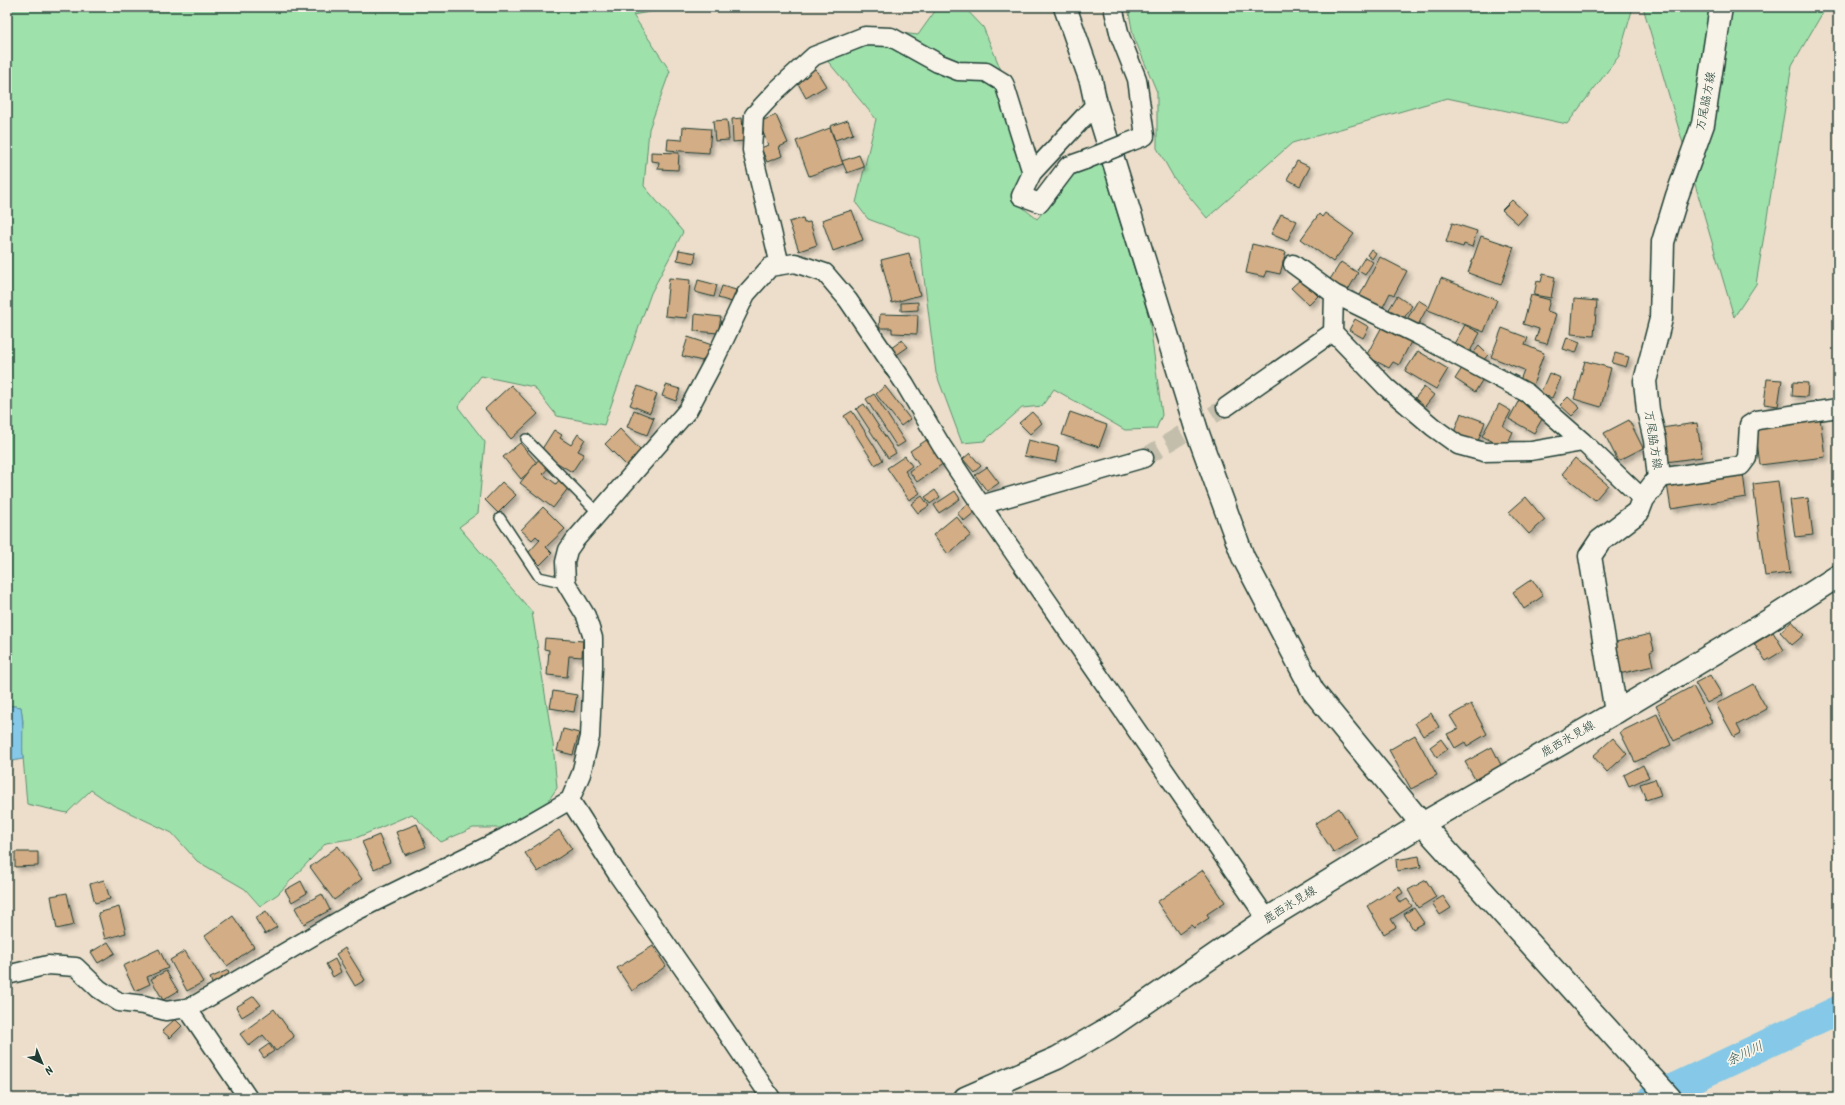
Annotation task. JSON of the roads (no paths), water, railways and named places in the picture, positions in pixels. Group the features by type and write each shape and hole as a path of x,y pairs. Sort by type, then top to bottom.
{"main road":[{"path":"1065,7 1090,82 1197,432 1243,557 1313,691 1422,824 1670,1098"},
{"name":"万尾脇方線","path":"1616,712 1590,556 1600,541 1638,512 1643,499 1659,478 1655,440 1648,410 1645,381 1662,319 1663,242 1677,196 1704,124 1720,7"},
{"path":"1616,712 1768,621 1838,576"},
{"name":"鹿西氷見線","path":"965,1098 1003,1091 1109,1028 1267,919 1422,824 1616,712"}],"street":[{"path":"1096,104 1032,173 1020,196 1040,203 1068,166 1145,136 1137,79 1120,36 1113,7"},
{"path":"780,265 752,150 754,115 778,89 814,56 865,36 891,37 938,63 958,71 986,72 1004,83 1032,173"},
{"path":"7,975 48,965 76,967 100,989 119,1002 144,1005 166,1011 187,1008 197,1004 354,912 504,838 570,800 581,774 590,736 593,638 586,616 566,583 565,562 568,550 598,513 688,410 714,361 746,294 770,267 795,263 825,273 848,300 905,384 941,445 981,505 1267,919"},
{"path":"1293,264 1334,294 1418,335 1527,393 1583,442 1643,499"},
{"path":"1334,294 1333,332 1386,387 1433,427 1458,445 1484,452 1531,451 1583,442"},
{"path":"1226,407 1333,332"},
{"path":"1659,478 1741,466 1746,458 1749,425 1756,420 1838,408"},
{"path":"981,505 1144,458"},
{"path":"570,800 618,875 771,1098"},
{"path":"187,1008 248,1098"}],"lane":[{"path":"526,439 598,513"},
{"path":"500,518 539,577 566,583"}],"water":[{"path":"7,705 21,707 23,759 7,762"}],"waterway":[{"name":"余川川","path":"1652,1098 1838,1010"}],"tunnel":[{"path":"1144,458 1226,407"}]}
